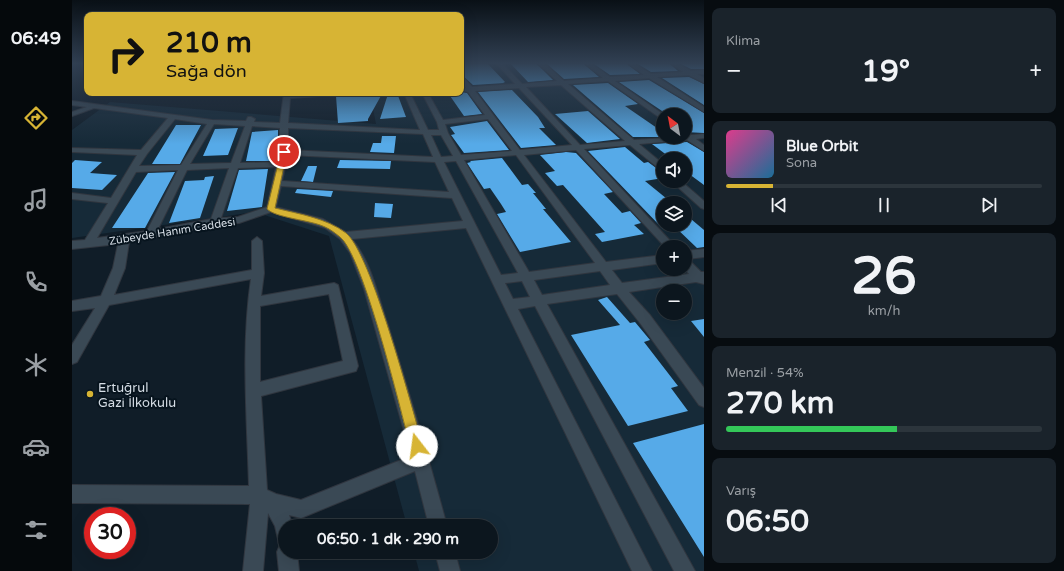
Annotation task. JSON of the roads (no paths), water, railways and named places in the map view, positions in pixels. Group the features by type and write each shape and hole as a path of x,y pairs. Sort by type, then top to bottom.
{"street":[{"path":"467,91 490,117 518,153 602,267 645,319 704,400"},
{"path":"524,91 664,240"},
{"path":"574,91 656,163"},
{"path":"625,91 656,113"},
{"path":"673,91 704,110"},
{"path":"286,96 284,152 271,209 327,225 344,236 357,256 402,390 436,519"},
{"path":"410,96 424,130 469,224 642,571"},
{"path":"426,96 442,127 539,300 684,571"},
{"path":"72,99 250,121 424,130 490,117"},
{"path":"72,103 172,118 212,122 250,121"},
{"path":"72,114 94,107"},
{"path":"72,119 82,115 83,111"},
{"path":"88,244 134,169 142,153 172,118"},
{"path":"215,222 250,121"},
{"path":"151,233 184,167 212,122"},
{"path":"692,136 704,136"},
{"path":"284,152 438,160 656,139"},
{"path":"692,140 704,148"},
{"path":"72,150 142,153"},
{"path":"134,169 282,164"},
{"path":"277,183 455,195"},
{"path":"684,188 704,206"},
{"path":"72,196 114,201"},
{"name":"Zübeyde Hanım Caddesi","path":"72,245 88,244 215,222 239,220 271,209"},
{"path":"344,236 469,224"},
{"path":"72,358 106,300 118,268 124,238"},
{"path":"253,571 263,501 253,391 254,302 258,273 258,241"},
{"path":"692,255 704,253"},
{"path":"498,280 656,259"},
{"path":"692,269 702,279"},
{"path":"72,306 150,294 258,273"},
{"path":"509,305 619,288 702,279"},
{"path":"253,391 351,366 334,288 254,302"},
{"path":"72,494 263,501 301,509 420,460"},
{"path":"263,501 278,519"},
{"path":"288,559 289,571"},
{"path":"447,559 450,571"}],"place":[{"name":"Ertuğrul Gazi İlkokulu","path":"90,394"}]}
